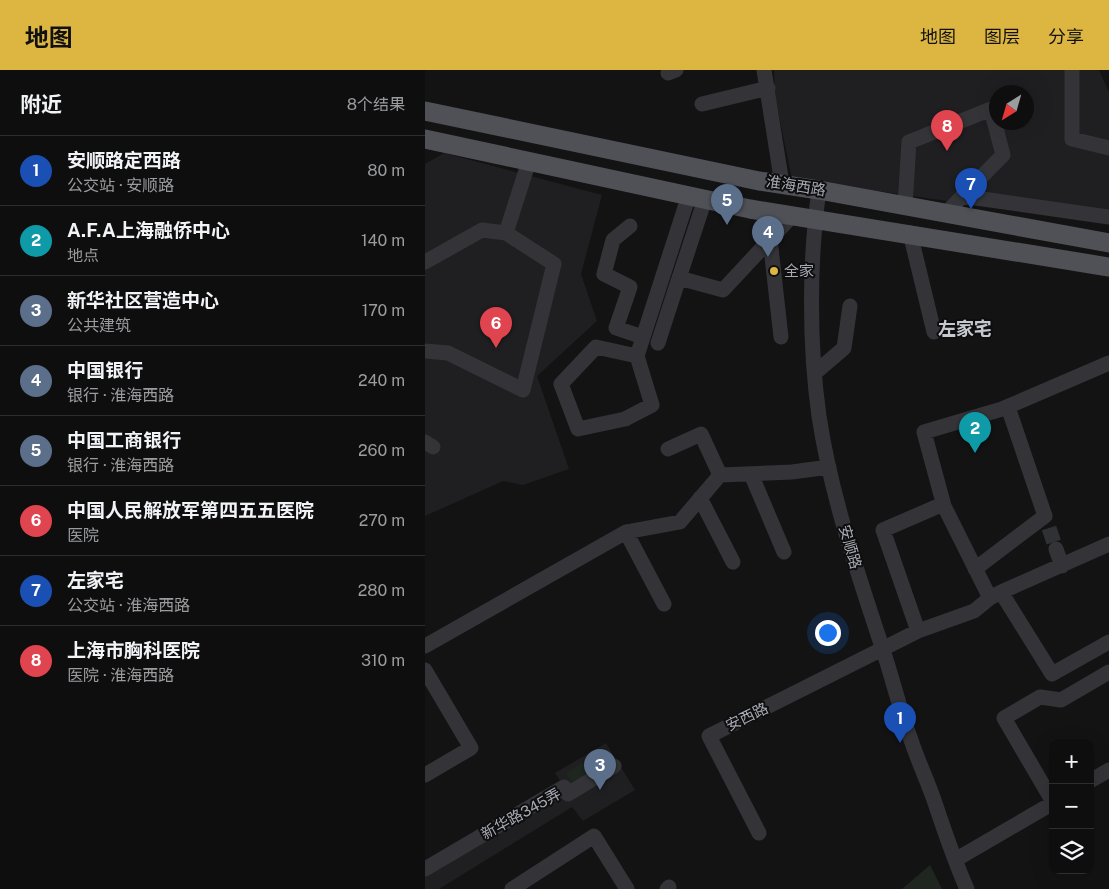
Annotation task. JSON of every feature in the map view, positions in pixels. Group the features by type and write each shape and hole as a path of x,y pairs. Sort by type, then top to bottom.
{"main road":[{"name":"淮海西路","path":"425,111 782,184 1109,243"},
{"name":"淮海西路","path":"425,138 750,209 910,233 1109,267"}],"street":[{"path":"764,70 782,184"},
{"path":"1072,70 1072,139 1109,148"},
{"path":"702,104 768,88"},
{"path":"905,206 909,142 991,109 1003,155 947,213"},
{"path":"505,233 529,161"},
{"name":"安顺路","path":"819,190 815,219 811,292 819,416 829,467 853,558 910,740 922,767 967,889"},
{"path":"963,196 1109,218"},
{"path":"658,343 679,278 697,197"},
{"path":"637,356 596,347 561,384 578,429 625,419 652,405 637,356 656,296 697,197"},
{"path":"679,278 723,290 793,215"},
{"path":"630,226 613,240 604,274 630,287 656,296"},
{"path":"425,262 482,230 505,233 555,264 523,390 448,353 425,351"},
{"path":"910,233 934,332"},
{"path":"770,239 781,337"},
{"path":"630,287 616,328 643,337"},
{"path":"815,372 844,348 849,306"},
{"path":"1109,363 1008,407 924,432 943,504 975,569 1052,674 1109,642"},
{"path":"975,569 1047,522 1008,407"},
{"path":"668,448 701,434 720,475"},
{"path":"425,646 626,532 680,522 720,475 792,472 829,467"},
{"path":"751,474 784,552"},
{"path":"700,498 733,562"},
{"path":"917,632 883,530 943,504"},
{"path":"626,532 664,604"},
{"path":"883,650 917,632 974,612 995,595 1109,544"},
{"path":"1056,549 1062,566"},
{"name":"安西路","path":"759,833 709,736 883,650"},
{"path":"425,670 471,748 425,775"},
{"path":"1049,795 1004,718 1040,696 1061,700 1109,672"},
{"name":"新华路345弄","path":"425,869 564,787 569,794 614,766"},
{"path":"1094,779 1109,770"},
{"path":"955,860 1049,804"},
{"path":"511,889 594,836 627,889"}],"shaded area":[{"path":"774,70 1099,70 1109,92 1109,224 792,179 775,96"},
{"path":"444,153 602,195 581,274 597,321 537,376 569,469 523,485 503,481 425,516 425,164"},
{"path":"606,743 635,790 583,821 572,807 439,889 425,889 425,865 561,782 555,773"},
{"path":"598,753 606,766 574,786 566,773"},
{"path":"930,865 942,889 902,889"}],"tunnel":[{"path":"1049,528 1056,549"}],"place":[{"name":"上海市胸科医院","path":"947,151"},
{"name":"左家宅","path":"971,209"},
{"name":"中国工商银行","path":"727,225"},
{"name":"中国银行","path":"768,257"},
{"name":"全家","path":"774,271"},
{"name":"中国人民解放军第四五五医院","path":"496,348"},
{"name":"A.F.A上海融侨中心","path":"975,453"},
{"name":"安顺路定西路","path":"900,743"},
{"name":"新华社区营造中心","path":"600,790"}],"district":[{"name":"左家宅","path":"965,329"}]}
